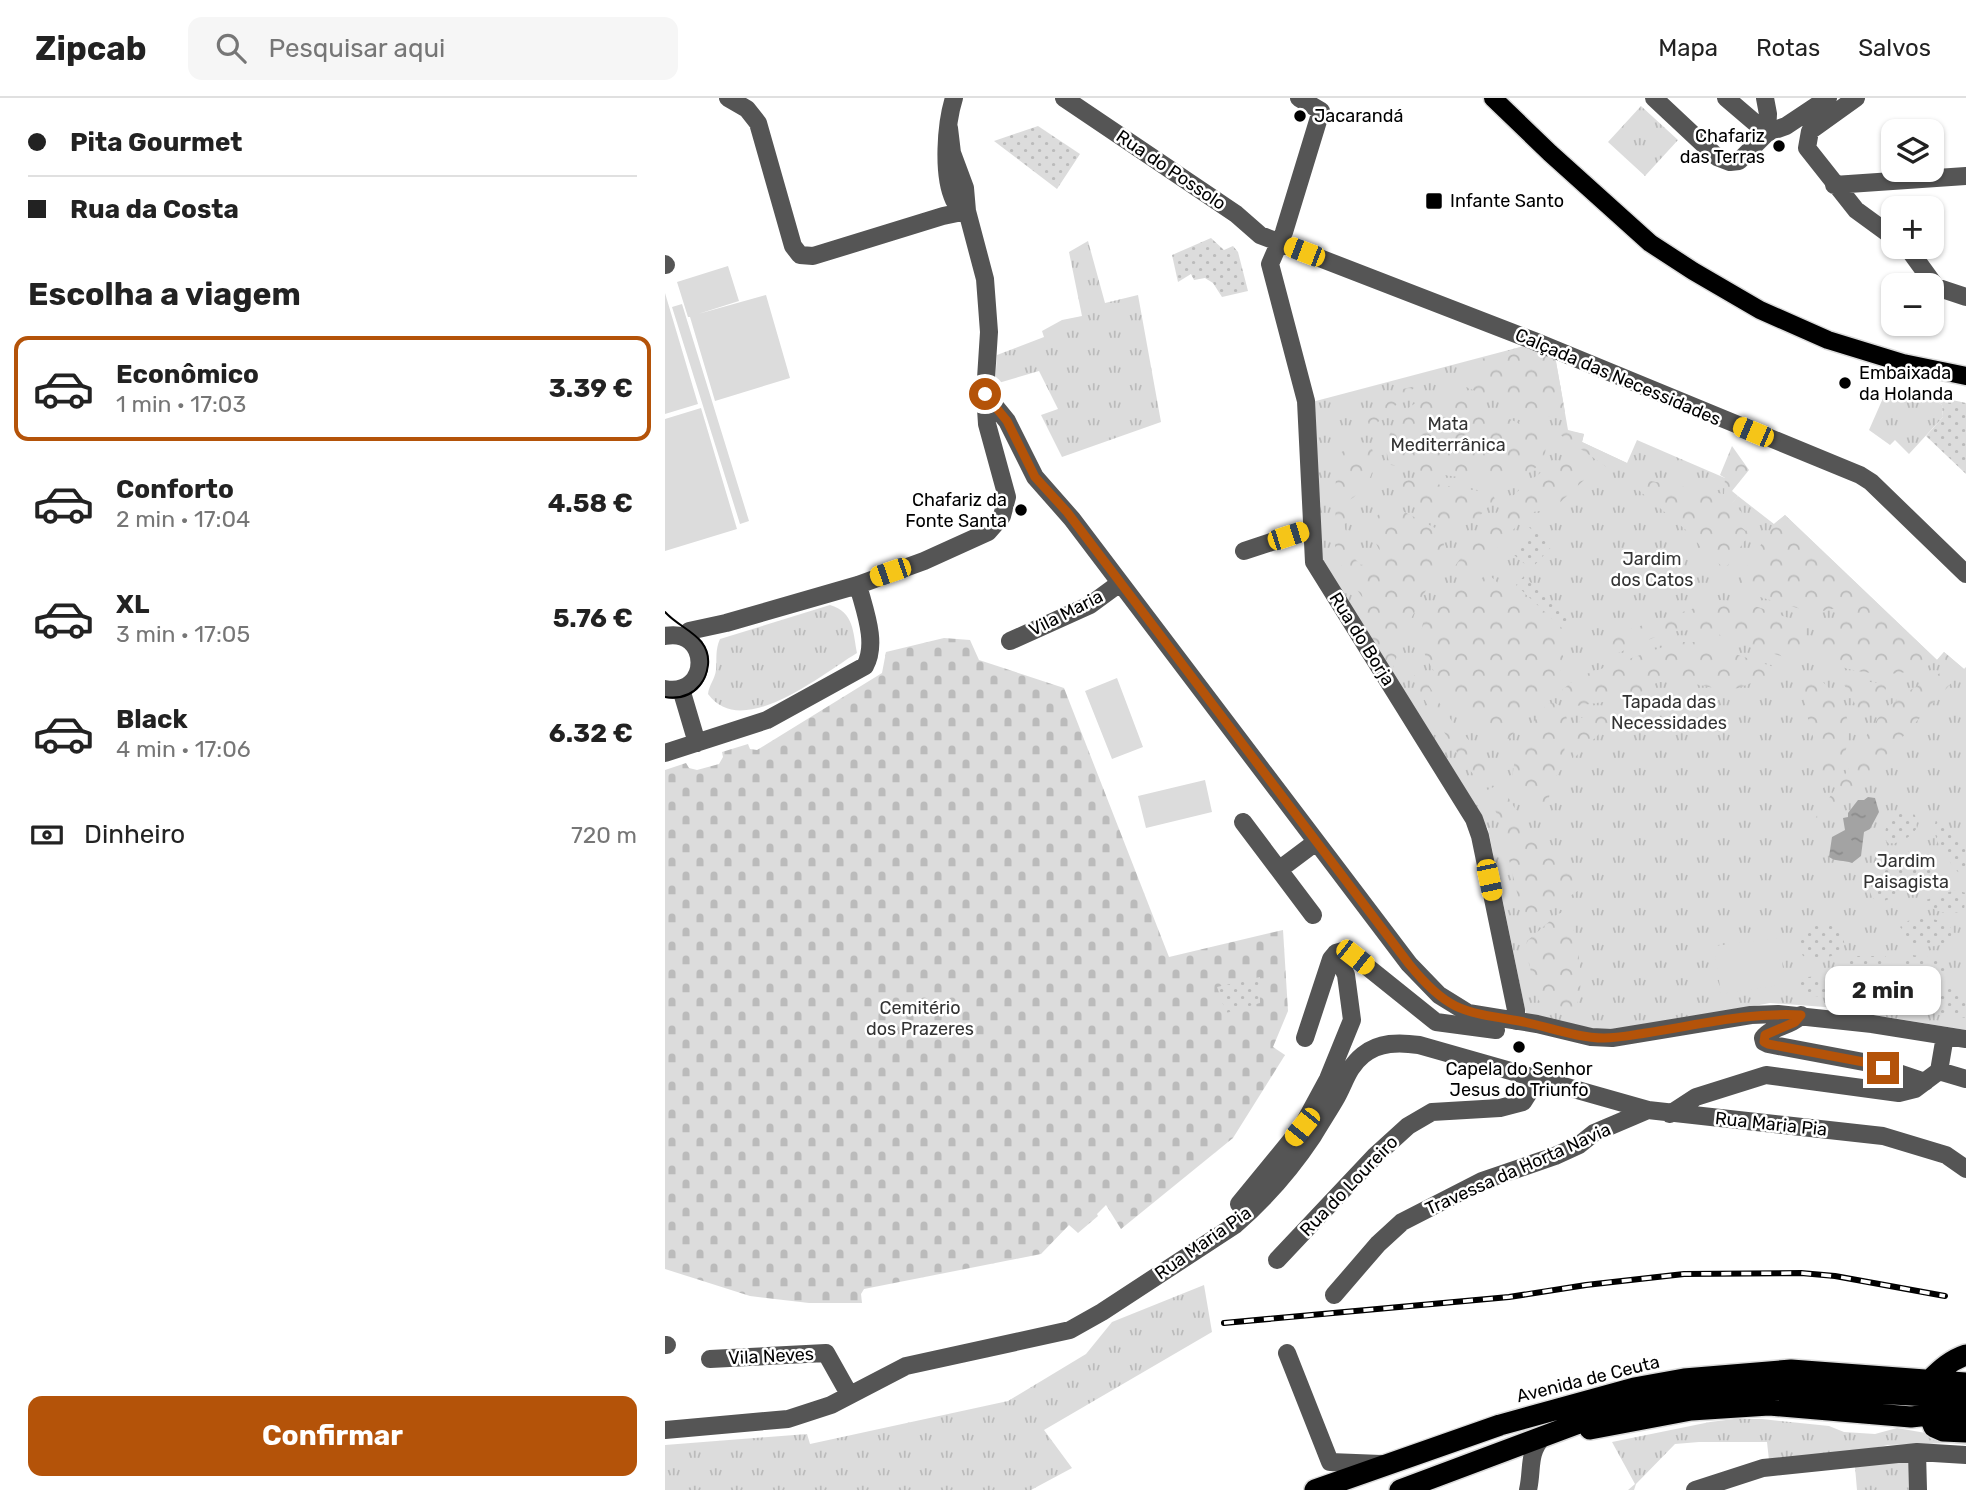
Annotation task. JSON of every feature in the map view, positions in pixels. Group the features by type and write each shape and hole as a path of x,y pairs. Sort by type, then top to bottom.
{"highway":[{"path":"1950,1404 1943,1367 1966,1355"},
{"name":"Avenida de Ceuta","path":"1315,1490 1514,1421 1634,1388 1684,1379 1791,1370 1950,1404"},
{"name":"Avenida de Ceuta","path":"1400,1490 1613,1410 1690,1394 1800,1389 1950,1404"}],"main road":[{"path":"1493,98 1650,243 1693,271 1760,310 1828,340 1903,363 1966,376"}],"street":[{"path":"729,98 747,109 758,123 793,246 800,255 813,256 967,211"},
{"path":"674,636 859,585 977,539 998,522 1005,510 1007,496 987,424 985,394 989,308 985,279 967,211 954,200 947,171 945,153 954,98"},
{"name":"Rua do Possolo","path":"1064,98 1236,214 1260,235 1279,242"},
{"name":"Rua do Borja","path":"1299,98 1321,111 1270,264 1270,271 1305,401 1314,562 1474,819 1480,836 1516,1010 1516,1021"},
{"path":"1654,98 1706,148 1724,160 1735,162 1744,158 1767,133 1786,126 1828,98"},
{"path":"1726,98 1767,133"},
{"path":"1765,98 1767,133"},
{"path":"1856,98 1810,131 1807,148 1856,210 1881,228"},
{"path":"1835,185 1966,176"},
{"name":"Calçada das Necessidades","path":"1279,242 1534,341 1860,475 1871,482 1966,574"},
{"path":"1916,259 1936,287 1966,297"},
{"path":"985,394 1007,421 1035,477 1067,512 1409,964 1439,995 1468,1013 1602,1038 1751,1015 1801,1015 1966,1040"},
{"path":"1244,551 1311,529"},
{"name":"Vila Maria","path":"1010,641 1090,605 1121,583"},
{"path":"665,753 767,720 865,666 871,657 871,644 859,585"},
{"path":"674,636 693,644 700,660 695,678 673,689 697,743"},
{"path":"1243,822 1313,915"},
{"path":"1280,869 1317,842"},
{"path":"1305,1038 1331,958 1336,953 1350,953 1436,1022 1504,1030 1514,1026 1516,1021"},
{"path":"1239,1204 1302,1127 1328,1079 1352,1020 1348,984 1336,953"},
{"path":"1801,1015 1795,1022 1765,1035 1764,1042 1883,1068"},
{"path":"1670,1114 1696,1097 1766,1075 1899,1093 1915,1089 1932,1076 1945,1035"},
{"name":"Rua Maria Pia","path":"665,1430 788,1419 831,1405 906,1366 1070,1330 1235,1225 1279,1181 1312,1138 1353,1064 1379,1045 1419,1045 1537,1080 1670,1114 1883,1136 1946,1155 1966,1169"},
{"path":"1858,1076 1860,1068 1883,1068 1966,1079"},
{"name":"Rua do Loureiro","path":"1277,1261 1375,1156 1408,1126 1432,1112 1500,1108 1523,1102 1537,1080"},
{"name":"Travessa da Horta Navia","path":"1341,1295 1378,1244 1402,1222 1482,1181 1555,1156 1594,1133 1648,1110"},
{"name":"Vila Neves","path":"710,1359 826,1353 849,1394"},
{"path":"1287,1353 1331,1462 1387,1465"},
{"path":"1528,1490 1531,1457 1543,1436"},
{"path":"1695,1490 1763,1468 1917,1452 1966,1455"},
{"path":"1917,1452 1918,1490"}],"green space":[{"path":"1641,106 1678,140 1645,176 1608,142"},
{"path":"1038,126 1080,154 1057,189 994,141"},
{"path":"1211,238 1224,250 1233,246 1238,252 1248,291 1222,297 1213,283 1205,278 1194,280 1191,274 1178,282 1172,255"},
{"path":"1088,241 1105,303 1138,295 1161,422 1062,457 1041,415 1058,409 1039,371 995,384 997,355 1044,337 1042,331 1062,320 1082,316 1069,252"},
{"path":"728,266 739,301 698,314 766,295 790,378 715,401 677,282"},
{"path":"665,293 698,404 665,414"},
{"path":"682,304 749,521 740,524 672,307"},
{"name":"Tapada das Necessidades","path":"1524,346 1555,356 1568,430 1584,434 1582,442 1627,463 1637,440 1725,478 1731,504 1738,496 1774,524 1785,515 1937,660 1944,652 1964,669 1966,667 1966,1030 1825,1007 1770,1003 1611,1033 1526,1014 1488,829 1319,559 1312,402"},
{"path":"1524,346 1555,356 1565,412 1552,417 1531,415 1459,384 1474,378 1472,362"},
{"path":"1416,386 1376,424 1369,427 1366,410 1387,404 1385,393"},
{"path":"1887,389 1938,397 1935,400 1942,405 1943,417 1909,454 1895,440 1890,445 1869,430"},
{"name":"Mata Mediterrânica","path":"1437,394 1457,395 1540,433 1546,440 1542,460 1529,472 1508,478 1483,479 1391,465 1388,441 1399,418 1411,406"},
{"path":"1938,397 1966,403 1966,474 1926,436 1943,417 1942,405 1935,400"},
{"path":"701,408 737,529 665,551 665,419"},
{"path":"1560,431 1584,434 1582,442 1627,463 1622,469 1611,470 1559,434"},
{"path":"1360,442 1370,444 1374,460 1367,484 1348,501 1358,518 1344,524 1352,556 1361,565 1381,553 1371,525 1377,516 1393,506 1437,529 1443,538 1445,554 1404,632 1391,675 1351,611 1364,600 1335,556 1336,455"},
{"path":"1732,446 1749,470 1732,491 1738,496 1731,505 1742,512 1735,522 1746,531 1754,521 1757,523 1728,565 1723,567 1704,552 1693,536 1635,487 1639,479 1724,494 1725,478 1720,475"},
{"path":"1573,459 1583,465 1586,472 1584,480 1553,509 1533,512 1519,523 1483,565 1471,574 1454,576 1451,572 1461,557 1505,504 1539,474 1556,464"},
{"path":"1414,478 1416,481 1492,493 1495,499 1478,517 1466,524 1449,522 1427,511 1409,497 1402,482"},
{"path":"1785,515 1937,660 1914,671 1884,674 1839,666 1823,657 1820,641 1831,626 1857,617 1854,604 1814,613 1750,594 1741,576 1774,524"},
{"path":"1532,524 1554,544 1531,569 1514,555 1534,532 1529,527"},
{"path":"1487,573 1509,593 1516,585 1563,629 1559,646 1566,664 1525,712 1511,737 1501,746 1481,730 1455,701 1433,670 1421,640 1423,622 1434,601 1449,588 1473,584"},
{"path":"1524,576 1569,619 1561,627 1516,585"},
{"path":"1719,600 1755,606 1800,622 1807,636 1806,647 1799,654 1784,657 1732,638 1691,630 1670,633 1616,654 1612,652 1612,643 1622,632"},
{"path":"830,605 838,608 848,618 857,653 803,688 761,707 741,710 723,707 708,694 715,673 720,639"},
{"name":"Cemitério dos Prazeres","path":"944,638 970,640 979,660 1064,688 1169,957 1283,930 1288,1011 1273,1047 1285,1055 1233,1138 1121,1229 1106,1205 1098,1216 1078,1233 1069,1225 1041,1254 864,1289 861,1294 862,1303 809,1303 750,1296 665,1269 665,770 686,763 689,768 697,770 719,764 723,757 722,752 748,744 750,749 757,750 882,673 886,652"},
{"path":"1677,642 1699,642 1774,667 1776,671 1739,688 1723,690 1690,683 1658,682 1631,698 1576,706 1568,701 1562,690 1578,677"},
{"path":"1944,652 1964,669 1879,763 1812,831 1810,826 1884,710 1907,692 1947,669 1937,660"},
{"path":"1417,673 1422,674 1448,716 1485,761 1490,776 1482,783 1456,751 1434,716 1413,677"},
{"path":"1813,677 1827,686 1843,707 1849,733 1843,758 1828,782 1816,794 1821,766 1804,693 1807,683"},
{"path":"1117,678 1143,747 1112,759 1085,691"},
{"path":"1844,678 1884,684 1886,688 1878,703 1864,714 1859,711 1842,681"},
{"path":"1555,703 1564,709 1567,719 1563,767 1553,780 1547,806 1537,813 1518,793 1513,771 1520,746 1533,722 1547,704"},
{"path":"1620,714 1573,759 1580,718"},
{"path":"1205,780 1212,812 1146,828 1138,796"},
{"path":"1498,785 1526,824 1571,861 1582,879 1582,888 1529,926 1522,924 1521,909 1499,818 1485,791"},
{"name":"Jardim Paisagista","path":"1902,808 1915,815 1917,828 1904,840 1887,843 1885,832 1888,822 1897,810"},
{"name":"Jardim Paisagista","path":"1936,820 1966,849 1966,872 1962,877 1938,843 1935,835"},
{"name":"Jardim Paisagista","path":"1913,851 1933,860 1943,879 1937,884 1916,887 1882,902 1874,899 1868,886 1876,873 1891,858"},
{"name":"Jardim Paisagista","path":"1955,890 1966,893 1964,910 1942,912 1923,901"},
{"path":"1563,912 1570,916 1580,963 1579,999 1575,1009 1541,1003 1536,997 1526,948 1527,941"},
{"name":"Jardim Paisagista","path":"1922,917 1946,924 1953,930 1951,937 1941,945 1927,947 1907,940 1900,927 1911,919"},
{"name":"Jardim Paisagista","path":"1822,924 1835,926 1844,941 1842,952 1823,958 1803,956 1799,943 1801,933 1808,927"},
{"path":"1779,938 1785,984 1721,994 1714,946"},
{"path":"1912,955 1936,958 1945,966 1945,971 1937,978 1904,979 1898,969 1900,961"},
{"path":"1857,956 1885,956 1892,962 1884,978 1859,985 1842,979 1835,973 1835,967"},
{"path":"1817,976 1846,993 1879,988 1924,992 1933,988 1953,989 1966,997 1966,1018 1801,994 1799,981"},
{"path":"1260,977 1260,1003 1226,1013 1217,987"},
{"path":"1204,1285 1212,1332 1044,1430 1072,1468 1031,1490 665,1490 665,1445 807,1434 810,1444 1008,1401 1086,1354 1112,1322"},
{"path":"1734,1419 1829,1426 1844,1432 1875,1434 1897,1428 1966,1440 1966,1445 1888,1445 1834,1457 1769,1460 1767,1442 1675,1444 1636,1484 1634,1490 1628,1490 1635,1484 1612,1442"},
{"path":"1911,1460 1914,1490 1857,1490 1855,1467"}],"water":[{"path":"1875,798 1879,812 1870,829 1864,832 1861,856 1852,863 1834,860 1829,857 1832,837 1845,830 1843,818 1848,817 1858,800"}],"tram line":[{"path":"665,612 694,634 708,655 706,673 693,692 675,698 665,697"}],"railway":[{"path":"1224,1323 1509,1297 1684,1274 1801,1273 1835,1276 1945,1296"}],"place":[{"name":"Jacarandá","path":"1300,116"},
{"name":"Chafariz das Terras","path":"1779,146"},
{"name":"Infante Santo","path":"1434,201"},
{"name":"Embaixada da Holanda","path":"1845,383"},
{"name":"Chafariz da Fonte Santa","path":"1021,510"},
{"name":"Capela do Senhor Jesus do Triunfo","path":"1519,1047"}],"route":[{"path":"985,394 1007,421 1035,477 1067,512 1409,964 1450,1004 1484,1017 1537,1024 1602,1038 1751,1015 1801,1015 1795,1022 1768,1032 1763,1038 1764,1042 1883,1068"}],"park label":[{"name":"Jardim dos Catos","path":"1652,569"}]}
